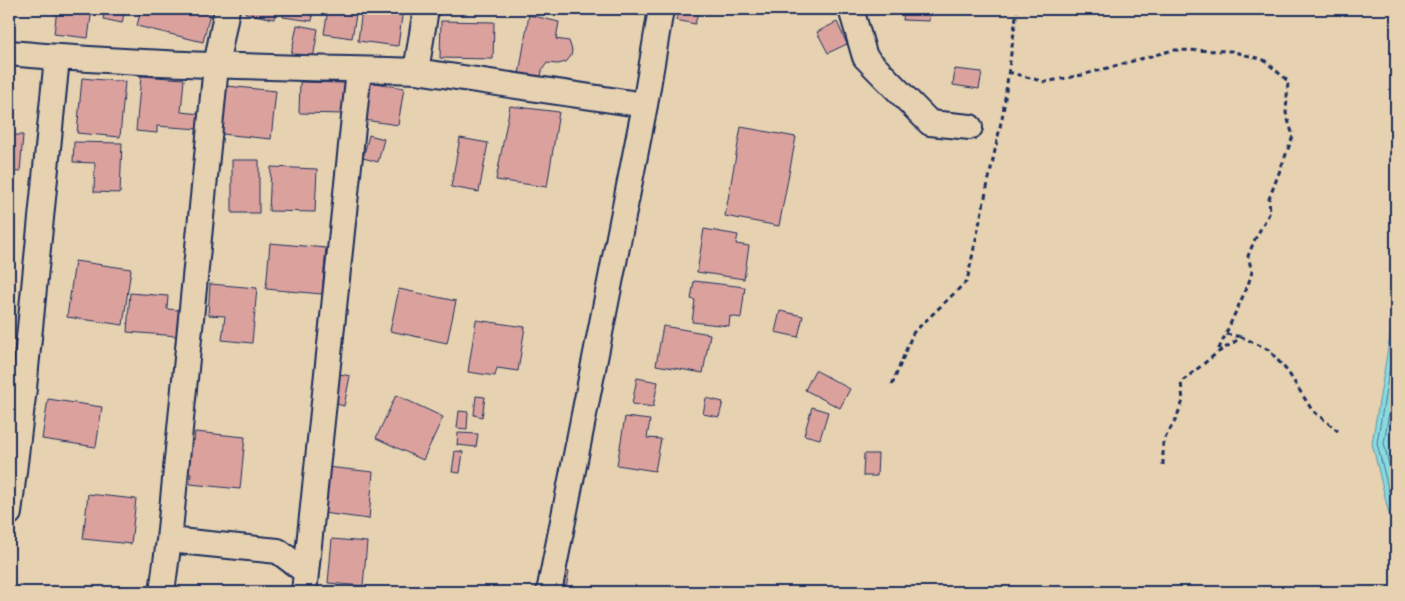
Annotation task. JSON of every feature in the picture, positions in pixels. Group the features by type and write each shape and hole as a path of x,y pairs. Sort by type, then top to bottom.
{"street":[{"path":"162,592 170,540 216,66 227,9"},
{"path":"416,71 426,9"},
{"path":"549,592 645,106 661,9"},
{"path":"851,9 865,57 930,123 970,127"},
{"path":"9,53 57,58 216,66 416,71 645,106"},
{"path":"9,513 24,388 57,58"},
{"path":"305,582 359,70"},
{"path":"170,540 278,551 305,582"}],"path":[{"path":"892,385 913,333 967,281 1003,113 1017,9"},
{"path":"1008,72 1045,82 1082,75 1173,50 1231,51 1264,60 1288,81 1286,112 1293,136 1269,199 1270,212 1248,256 1252,272 1248,285 1217,353"},
{"path":"1226,334 1242,337 1269,350 1288,372 1312,410 1338,431"},
{"path":"1163,465 1163,441 1175,421 1183,401 1181,382 1217,353 1242,337"}],"water":[{"path":"1396,301 1396,543 1372,443"}],"building":[{"path":"57,9 92,9 88,38 54,34"},
{"path":"105,9 125,9 122,23 103,19"},
{"path":"141,9 211,9 203,42 137,26"},
{"path":"246,9 276,9 274,19 245,13"},
{"path":"284,9 313,9 312,21 283,17"},
{"path":"328,9 357,9 352,38 324,34"},
{"path":"362,9 403,9 398,46 358,41"},
{"path":"679,9 699,9 695,24 676,20"},
{"path":"904,9 930,9 929,21 903,20"},
{"path":"529,15 559,22 556,39 569,41 572,50 571,56 566,62 558,64 547,63 542,70 541,77 519,74"},
{"path":"441,21 494,22 493,59 440,58"},
{"path":"837,22 847,44 828,53 817,32"},
{"path":"297,25 318,29 313,59 291,55"},
{"path":"955,69 982,72 979,89 953,85"},
{"path":"141,76 184,79 181,112 201,114 199,129 157,126 157,133 136,131"},
{"path":"82,78 125,82 120,137 77,133"},
{"path":"300,82 345,83 345,114 299,113"},
{"path":"370,82 404,88 398,125 364,120"},
{"path":"227,86 276,91 271,139 222,134"},
{"path":"510,106 559,112 547,187 496,180"},
{"path":"741,127 796,137 779,226 725,216"},
{"path":"9,135 23,135 20,172 9,171"},
{"path":"369,135 384,139 378,162 363,158"},
{"path":"460,138 488,143 479,192 451,187"},
{"path":"74,142 122,143 120,193 94,192 95,163 73,162"},
{"path":"232,160 259,160 259,213 232,213"},
{"path":"271,167 317,169 315,212 269,211"},
{"path":"704,229 738,235 736,244 749,246 744,279 697,272"},
{"path":"270,243 326,248 322,294 266,289"},
{"path":"75,261 131,269 123,325 67,317"},
{"path":"694,281 745,287 741,318 730,316 729,326 692,322 695,300 691,299"},
{"path":"210,284 257,288 252,343 222,340 225,316 208,315"},
{"path":"399,289 456,301 447,343 390,331"},
{"path":"130,293 168,296 167,309 181,310 178,336 127,332"},
{"path":"780,311 803,316 798,337 775,332"},
{"path":"476,320 525,327 518,371 497,368 495,376 468,372"},
{"path":"663,326 710,334 703,373 656,365"},
{"path":"815,370 850,389 840,408 805,390"},
{"path":"335,373 350,376 344,406 329,402"},
{"path":"637,378 658,382 653,407 632,404"},
{"path":"396,395 443,417 423,460 376,438"},
{"path":"476,396 485,397 482,417 474,415"},
{"path":"706,398 723,402 719,417 703,414"},
{"path":"48,399 102,407 96,447 42,439"},
{"path":"812,407 828,412 820,439 804,435"},
{"path":"459,411 468,412 467,429 457,428"},
{"path":"625,417 650,420 647,438 661,439 655,471 617,465"},
{"path":"195,432 245,437 240,489 190,484 191,474 186,474 190,441 194,441"},
{"path":"458,433 478,434 476,447 457,445"},
{"path":"455,451 463,452 460,473 452,472"},
{"path":"864,454 878,454 877,476 863,476"},
{"path":"327,467 373,472 369,519 323,513"},
{"path":"88,494 136,499 131,544 83,539"},
{"path":"332,539 367,542 363,586 328,583"},
{"path":"552,569 569,572 566,588 550,585"},
{"path":"238,589 270,592 237,592"}]}
